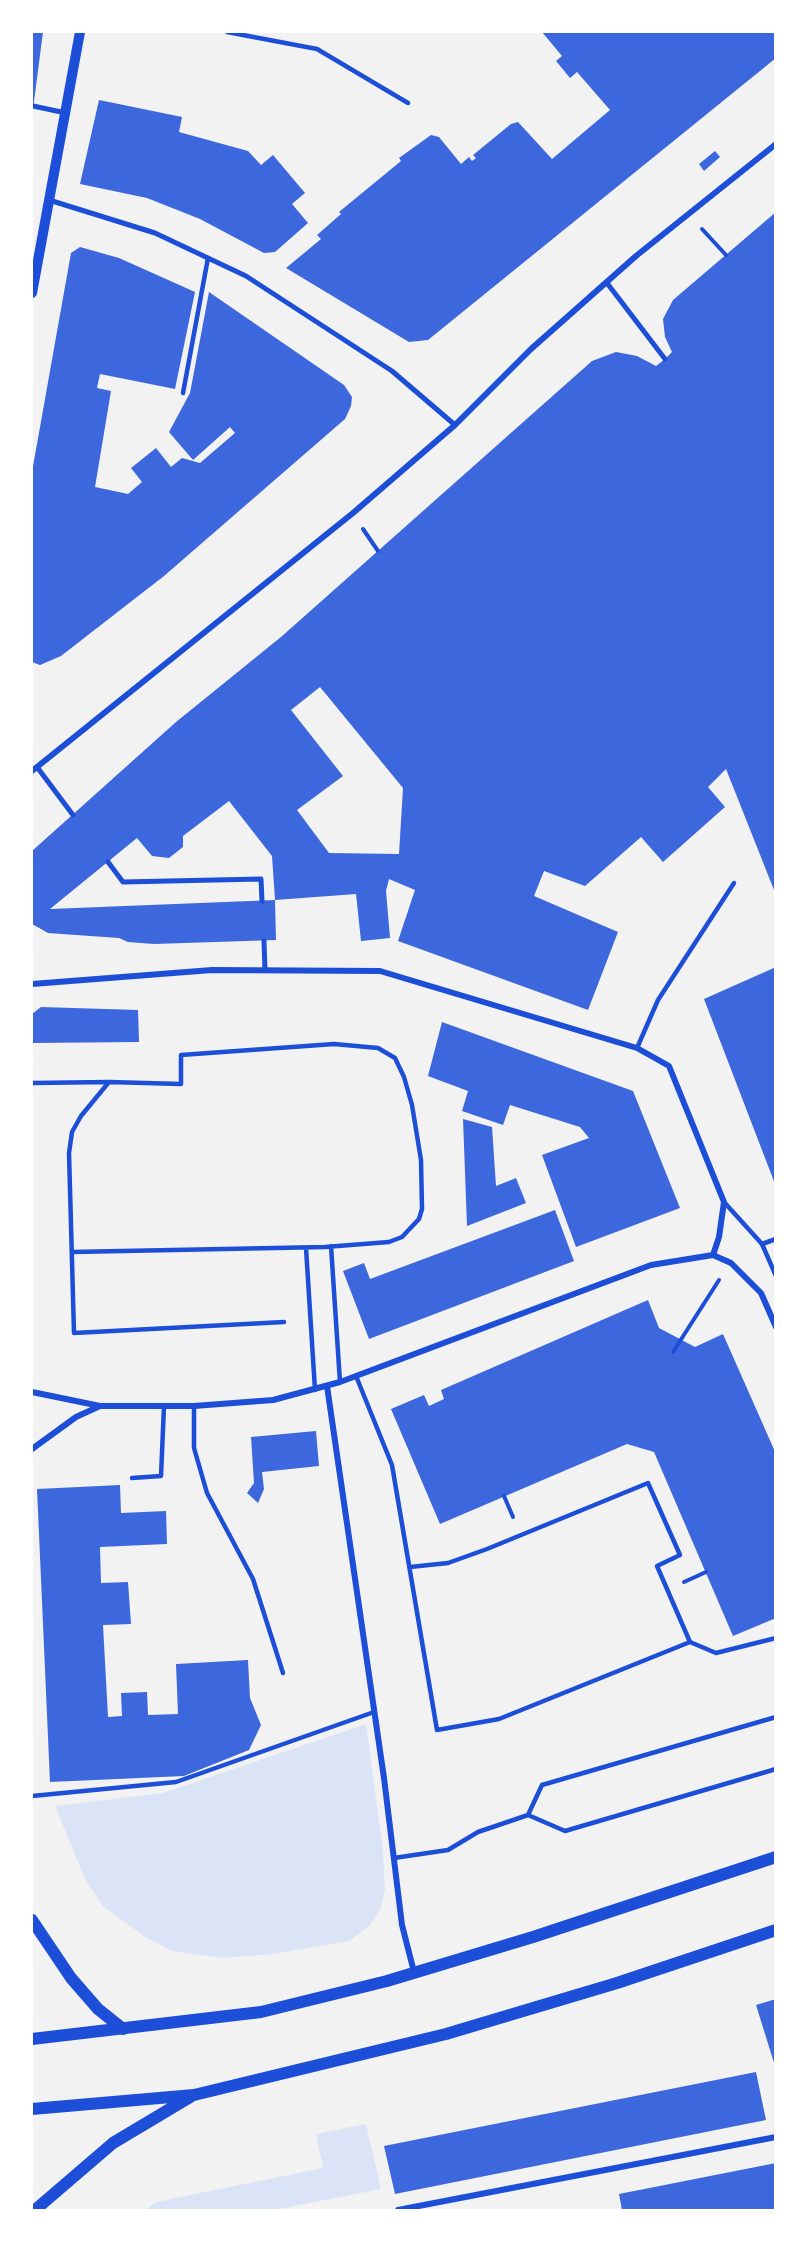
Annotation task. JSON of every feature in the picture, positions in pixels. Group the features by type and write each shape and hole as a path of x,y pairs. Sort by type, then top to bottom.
{"main road":[{"path":"32,2039 261,2012 414,1972 622,1909 776,1857"},
{"path":"32,1920 71,1978 98,2009 123,2029"},
{"path":"32,2109 194,2095 446,2034 617,1983 776,1930"},
{"path":"35,2211 113,2144 194,2095"}],"street":[{"path":"32,293 80,32"},
{"path":"33,106 66,113"},
{"path":"73,815 34,769 353,513 455,425 531,349 689,214 776,144"},
{"path":"49,200 154,233 246,276 392,371 455,425"},
{"path":"607,283 665,359"},
{"path":"108,862 123,882 261,879 262,901"},
{"path":"264,941 266,970"},
{"path":"32,984 212,970 380,972 638,1048 669,1066 724,1202 719,1237 712,1255"},
{"path":"762,1244 776,1239"},
{"path":"32,1392 100,1406 194,1406 273,1400 340,1382 651,1265 712,1255 730,1263 761,1293 776,1328"},
{"path":"327,1386 402,1925 414,1972"},
{"path":"32,1449 76,1417 100,1406"},
{"path":"398,2211 776,2137"}],"lane":[{"path":"227,32 317,49 408,103"},
{"path":"183,393 208,258"},
{"path":"638,1048 658,1000 734,883"},
{"path":"32,1083 181,1084 181,1055 334,1044 378,1048 395,1058 412,1105 421,1160 422,1209 419,1219 402,1237 389,1242 306,1248 72,1252"},
{"path":"109,1082 81,1116 72,1132 69,1153 74,1333 284,1322"},
{"path":"724,1202 762,1244 776,1276"},
{"path":"331,1246 340,1382"},
{"path":"306,1248 315,1390"},
{"path":"356,1376 392,1465 437,1730 499,1719 690,1642"},
{"path":"132,1478 161,1476 160,1452 164,1406"},
{"path":"194,1406 194,1448 207,1493 253,1580 283,1673"},
{"path":"410,1567 448,1563 487,1550 648,1483 680,1555 657,1566 690,1642 716,1653 776,1638"},
{"path":"32,1796 176,1782 374,1712"},
{"path":"528,1815 542,1785 776,1717"},
{"path":"394,1858 448,1850 478,1832 528,1815 565,1831 776,1768"}],"path":[{"path":"689,214 726,255"},
{"path":"673,1352 730,1263"}],"shaded area":[{"path":"366,1724 383,1850 385,1890 381,1908 370,1925 349,1941 273,1954 223,1958 172,1951 144,1936 103,1906 85,1879 55,1806 163,1793"},
{"path":"366,2124 381,2189 274,2210 146,2210 156,2202 323,2168 316,2134"}],"building":[{"path":"32,32 43,32 33,109 32,109"},
{"path":"542,32 776,32 776,58 428,340 409,342 286,268 321,239 317,235 341,214 339,212 401,161 399,158 431,135 439,137 461,164 469,157 472,161 476,158 473,155 511,124 518,122 552,159 610,110 577,72 570,78 556,61 562,56"},
{"path":"99,100 182,117 179,132 248,151 261,165 273,155 305,193 292,204 308,223 275,252 264,253 200,219 147,198 80,184"},
{"path":"715,151 720,157 704,171 699,164"},
{"path":"776,212 776,895 726,769 708,787 725,807 663,862 641,837 585,886 544,871 534,896 618,932 588,1010 398,941 415,890 389,879 386,891 390,938 361,941 356,894 275,900 276,940 154,944 128,942 119,938 48,933 32,924 32,851 176,722 281,637 592,361 616,352 637,356 656,366 665,359 672,352 665,337 663,319 673,300","holes":["320,687 403,788 399,854 329,853 297,810 343,776 291,710","229,801 272,856 275,900 50,909 137,838 152,856 169,858 183,847 183,836"]},
{"path":"80,247 119,258 195,292 175,389 100,374 97,388 111,391 95,487 128,494 142,482 131,468 156,448 171,467 182,458 200,463 235,433 230,427 193,460 169,432 190,393 209,292 344,385 352,397 345,419 164,576 61,656 40,665 32,662 32,472 71,253"},
{"path":"776,967 776,1184 775,1184 704,999"},
{"path":"41,1007 138,1010 139,1042 32,1043 32,1014"},
{"path":"442,1022 633,1091 680,1208 576,1247 542,1155 589,1138 580,1127 510,1105 503,1125 462,1111 468,1091 428,1076"},
{"path":"463,1119 492,1127 496,1186 516,1178 526,1203 467,1226"},
{"path":"555,1210 574,1261 369,1339 343,1271 364,1263 370,1279"},
{"path":"648,1300 659,1328 695,1347 723,1334 776,1454 776,1618 733,1636 654,1452 627,1444 440,1524 391,1409 424,1395 429,1406 444,1399 441,1390"},
{"path":"316,1431 319,1466 262,1472 264,1489 258,1503 247,1493 254,1483 251,1437"},
{"path":"120,1485 121,1513 166,1511 167,1544 100,1547 101,1583 128,1582 131,1624 103,1625 108,1717 122,1716 121,1693 147,1692 148,1715 178,1714 176,1664 248,1660 250,1698 261,1725 249,1750 184,1776 50,1782 37,1489"},
{"path":"776,1999 776,2066 775,2066 756,2005"},
{"path":"756,2072 766,2120 395,2194 384,2146"},
{"path":"776,2163 776,2210 622,2210 619,2194"}]}
